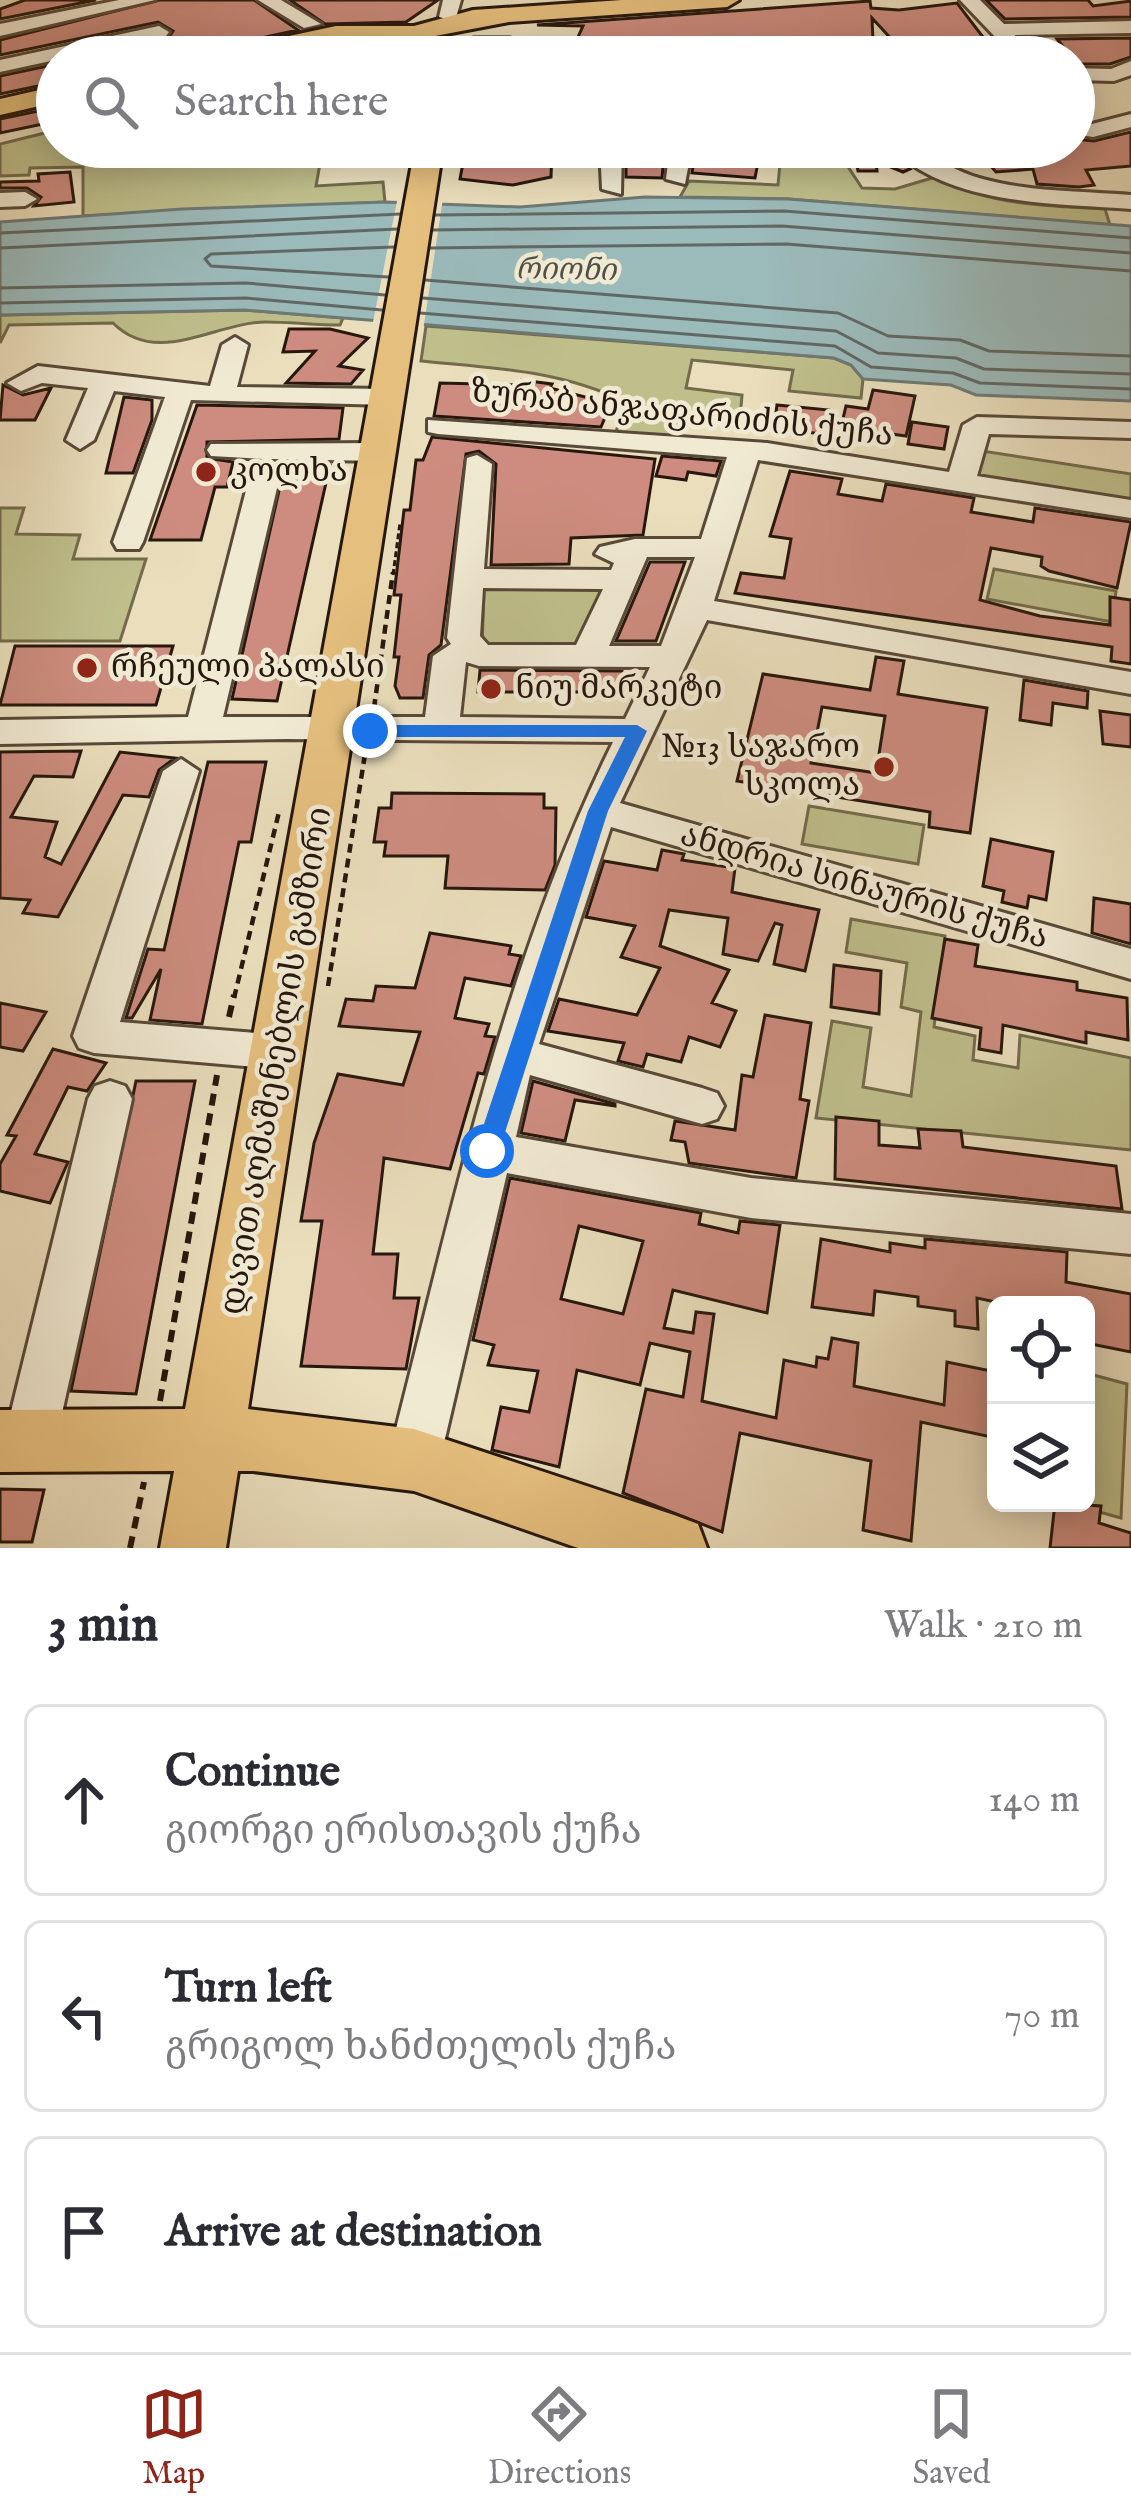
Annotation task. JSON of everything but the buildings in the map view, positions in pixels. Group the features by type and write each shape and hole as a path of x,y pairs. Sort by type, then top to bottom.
{"main road":[{"path":"322,36 557,8 727,0"},
{"path":"311,24 449,20"},
{"path":"311,24 336,33"},
{"path":"0,106 36,98"},
{"name":"დავით აღმაშენებლის გამზირი","path":"193,1548 183,1439 279,1052 426,168"},
{"path":"15,1441 183,1439 414,1460 674,1548"}],"street":[{"path":"57,0 79,13"},
{"path":"9,28 146,0"},
{"path":"267,0 311,24"},
{"path":"970,0 1004,36"},
{"path":"997,30 1131,27"},
{"path":"9,28 36,45"},
{"path":"141,36 159,32"},
{"path":"0,66 36,59"},
{"path":"1095,75 1114,75 1131,67"},
{"path":"1095,129 1131,120"},
{"path":"612,168 613,189"},
{"path":"677,179 678,168"},
{"path":"943,168 967,182 1020,194 1131,202"},
{"path":"1096,176 1103,201"},
{"path":"221,395 235,345"},
{"path":"19,388 42,401 96,380 221,395 391,379"},
{"path":"80,440 96,380"},
{"path":"128,542 182,389"},
{"path":"961,482 977,425 1131,430"},
{"name":"ზურაბ ანჯაფარიძის ქუჩა","path":"438,426 748,453 1131,509"},
{"path":"221,450 379,452"},
{"path":"414,1460 514,1054 598,811 696,608 740,459 748,453"},
{"path":"478,464 463,638 471,649 479,655 675,657"},
{"path":"203,727 267,467"},
{"path":"469,578 715,548"},
{"path":"587,658 622,561"},
{"path":"696,608 1131,683"},
{"path":"441,731 450,656 471,649"},
{"path":"0,732 203,727 637,731"},
{"path":"181,771 94,1036 279,1052"},
{"name":"ანდრია სინაურის ქუჩა","path":"598,811 1131,964"},
{"path":"514,1054 702,1106"},
{"path":"15,1441 110,1099"},
{"path":"487,1151 752,1198 1131,1234"}],"path":[{"path":"130,1548 183,1439 222,1047 282,801"}],"green space":[{"path":"36,135 36,168 30,168 29,175 0,176 0,144"},
{"path":"83,168 319,168 316,186 383,182 385,202 83,216"},
{"path":"780,168 849,168 862,188 895,189 939,176 998,199 1105,209 1110,225 788,199 680,197 689,181 778,185"},
{"path":"245,310 343,318 340,325 246,324 167,342 130,336 113,323 9,325 0,343 0,315"},
{"path":"426,326 834,358 851,365 863,379 861,398 789,391 793,370 692,360 686,388 742,395 740,419 685,413 674,448 613,442 625,402 551,377 421,361"},
{"path":"982,451 1131,474 1131,501 977,475"},
{"path":"0,508 24,508 16,534 80,535 73,559 146,559 120,641 0,641"},
{"path":"994,569 1116,591 1112,622 987,599"},
{"path":"484,588 614,588 585,651 482,649"},
{"path":"809,806 924,825 918,864 802,844"},
{"path":"851,919 945,936 934,1027 975,1036 973,1060 1018,1068 1020,1035 1131,1058 1131,1150 816,1118 832,1021 871,1028 863,1087 911,1096 921,1012 901,1007 907,963 846,952"},
{"path":"1095,1375 1127,1384 1121,1518 1095,1511"}],"water":[{"name":"რიონი","path":"645,197 788,199 1131,226 1131,401 976,395 951,385 863,379 851,365 834,358 245,310 0,315 0,222 182,209 385,202 520,207"}],"pier":[{"path":"398,196 443,198 423,331 372,327"}],"place":[{"name":"კოლხა","path":"206,472"},
{"name":"რჩეული პალასი","path":"87,668"},
{"name":"ნიუ მარკეტი","path":"491,689"},
{"name":"№13 საჯარო სკოლა","path":"884,767"}],"route":[{"path":"370,731 637,731 598,811 514,1054 487,1151"}]}
